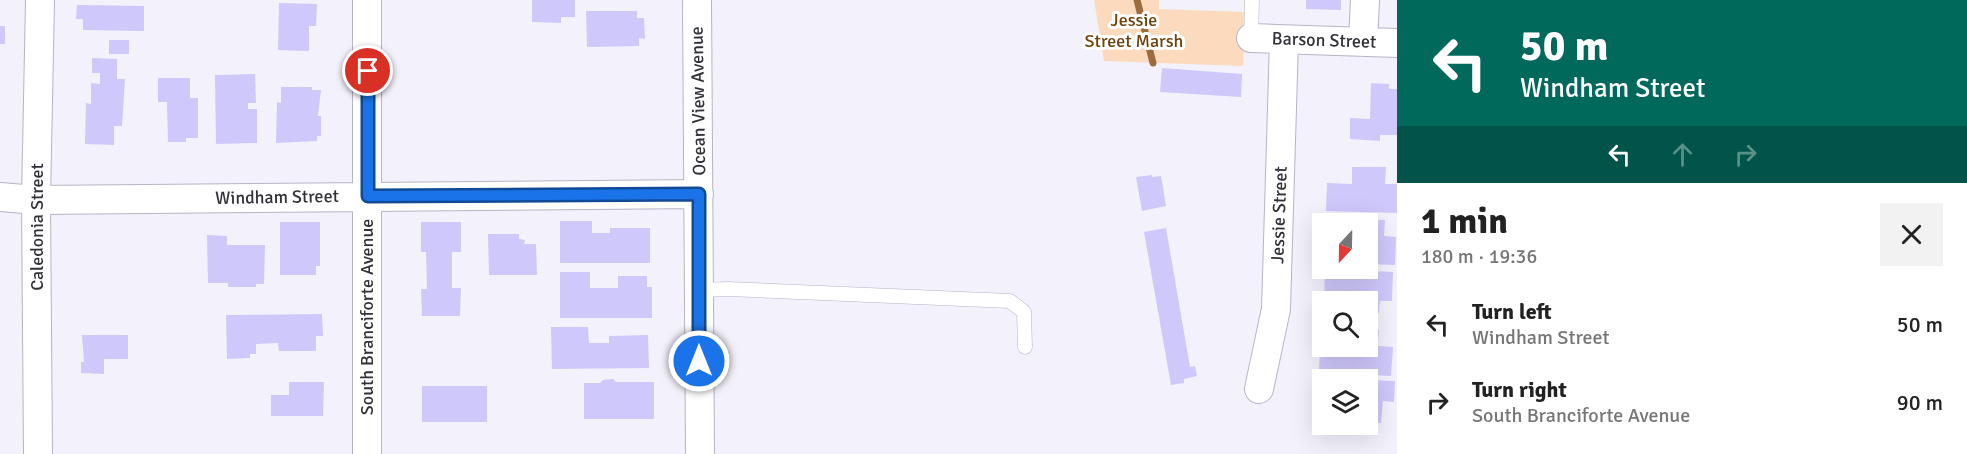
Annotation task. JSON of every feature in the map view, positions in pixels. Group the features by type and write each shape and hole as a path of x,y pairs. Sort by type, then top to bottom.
{"street":[{"name":"Caledonia Street","path":"38,454 36,200 40,0"},
{"name":"South Branciforte Avenue","path":"367,0 367,454"},
{"name":"Ocean View Avenue","path":"697,0 699,454"},
{"path":"1363,41 1365,0"},
{"name":"Barson Street","path":"1251,38 1397,43"},
{"name":"Jessie Street","path":"1259,389 1276,309 1284,40"},
{"name":"Windham Street","path":"0,197 36,200 699,194"}],"lane":[{"path":"1251,38 1252,0"},
{"path":"699,290 728,289 1010,301 1024,312 1025,347"}],"green space":[{"name":"Jessie Street Marsh","path":"1094,0 1159,0 1159,9 1245,12 1243,66 1104,61"}],"building":[{"path":"532,0 575,0 575,17 561,17 561,23 532,22"},
{"path":"1306,0 1341,0 1341,10 1306,9"},
{"path":"279,3 317,4 316,26 309,26 309,51 278,50"},
{"path":"77,5 144,6 144,31 83,30 83,19 76,19"},
{"path":"586,11 637,11 637,18 644,18 645,39 639,38 639,46 587,47"},
{"path":"0,26 5,26 5,44 0,44"},
{"path":"109,40 129,40 129,54 109,54"},
{"path":"92,58 117,59 117,79 125,79 122,126 114,126 114,145 85,144 86,103 91,104 91,83 100,84 100,73 92,73"},
{"path":"1162,68 1242,74 1241,97 1160,92"},
{"path":"255,74 256,103 248,103 248,109 257,109 257,143 216,144 215,75"},
{"path":"158,78 190,78 190,98 198,98 198,138 186,138 186,142 168,142 167,102 158,102"},
{"path":"1371,83 1389,84 1389,89 1397,89 1397,135 1380,135 1380,141 1350,139 1350,118 1370,119"},
{"path":"281,87 312,87 312,90 321,90 318,116 321,116 321,136 317,136 317,141 276,143 277,102 281,103"},
{"path":"1352,167 1386,167 1385,184 1397,184 1397,213 1326,211 1327,183 1352,184"},
{"path":"1152,175 1152,177 1161,176 1166,206 1142,211 1136,177"},
{"path":"1378,220 1385,220 1384,236 1396,237 1395,265 1378,264"},
{"path":"560,221 592,221 592,233 610,233 610,228 650,228 650,263 560,263"},
{"path":"280,222 320,222 320,266 316,266 316,275 280,275"},
{"path":"421,222 461,222 461,252 452,252 452,288 461,288 460,316 422,316 421,289 427,289 426,252 421,252"},
{"path":"1166,228 1190,367 1195,366 1197,376 1184,379 1184,383 1171,385 1144,232"},
{"path":"488,234 519,234 519,239 525,240 524,244 536,244 537,275 489,275"},
{"path":"207,235 227,236 227,245 265,245 264,284 256,284 256,287 228,287 228,283 208,283"},
{"path":"1378,271 1393,272 1392,301 1380,301 1379,313 1378,291 1324,291 1325,279 1378,279"},
{"path":"560,272 590,272 590,288 618,288 618,276 647,276 647,287 652,287 652,318 560,318"},
{"path":"322,314 323,336 316,336 316,351 279,351 278,343 256,344 256,354 250,354 250,358 227,359 226,315"},
{"path":"551,327 588,327 589,343 609,343 609,336 648,335 649,368 552,369"},
{"path":"82,335 128,335 128,359 104,359 104,374 81,373 81,362 84,362"},
{"path":"1378,346 1393,347 1391,376 1378,375 1378,369 1319,369 1320,357 1378,357"},
{"path":"613,379 616,382 654,382 654,419 584,419 584,383 600,383 603,380"},
{"path":"1378,380 1395,381 1394,402 1383,401 1381,423 1378,423"},
{"path":"289,382 324,382 323,416 271,416 271,395 289,395"},
{"path":"422,386 487,386 487,422 422,422"}],"waterway":[{"name":"Jessie Street Marsh","path":"1137,0 1153,63"}],"route":[{"path":"368,71 368,196 699,194 699,361"}]}
